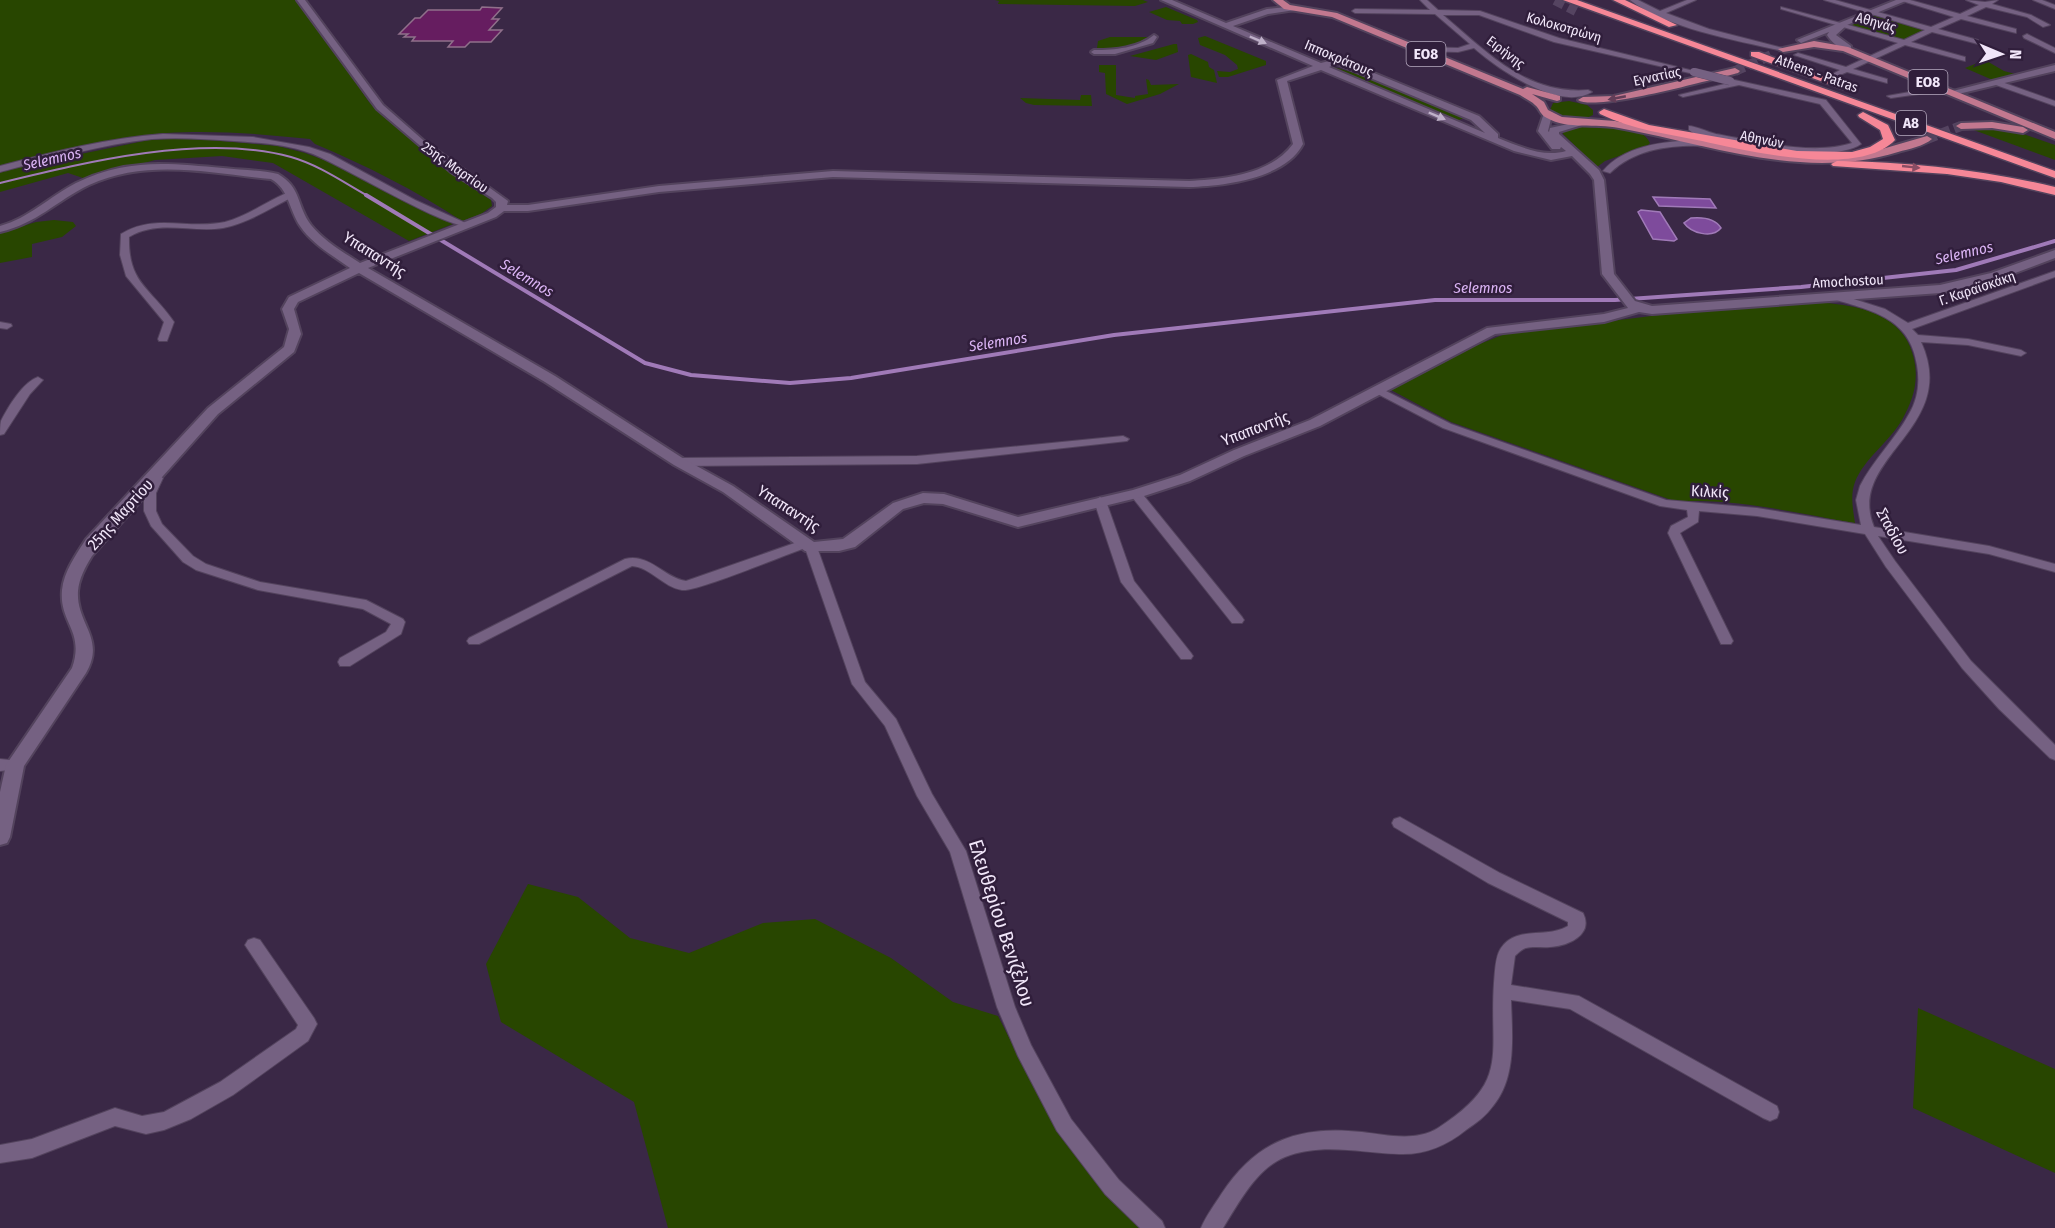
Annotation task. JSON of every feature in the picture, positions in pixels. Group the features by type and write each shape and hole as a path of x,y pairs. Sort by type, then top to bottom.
{"highway":[{"name":"Athens - Patras","path":"1568,0 2055,175"},
{"name":"Athens - Patras","path":"1584,0 2055,169"},
{"path":"1605,0 1859,91"},
{"path":"1618,0 1672,25"},
{"path":"1576,11 1823,97 2055,183"},
{"path":"1604,112 1638,125 1786,154 1847,154 1879,147 1889,140 1889,135 1879,123 1823,97"},
{"path":"1886,98 1903,107"},
{"path":"1946,123 1990,139"},
{"path":"1789,159 1817,164 1902,166 1962,173 2003,179 2055,191"}],"main road":[{"name":"ΕΟ8","path":"1277,1 1292,8 1309,9 1344,20 1522,93 1541,104 1557,98 1586,96 1604,112"},
{"name":"ΕΟ8","path":"1309,9 1329,4 1339,13 1454,61 1527,90 1557,98"},
{"name":"ΕΟ8","path":"1801,40 1825,42 1848,48 2055,136"},
{"path":"1779,52 1801,40"},
{"name":"ΕΟ8","path":"1779,52 1800,45 1822,45 1861,54"},
{"name":"Εγνατίας","path":"1586,96 1614,99 1735,70"},
{"path":"1541,104 1542,111 1547,115"},
{"path":"1995,110 1961,126 1980,124 2005,126 2030,132 2055,142"},
{"path":"1590,122 1603,117 1604,112"},
{"name":"Αθηνών","path":"1547,115 1578,123 1590,122 1649,131 1789,159 1833,161 1868,158 1892,153 1927,139"}],"street":[{"name":"25ης Μαρτίου","path":"0,837 7,765 80,669 85,657 87,641 70,600 71,583 77,565 92,543 213,411 289,349 295,340 297,331 288,309 293,300 359,268 492,215 501,208 502,201 418,142 380,107 301,0"},
{"name":"Ιπποκράτους","path":"1165,0 1502,143 1539,154 1565,153"},
{"name":"Ιπποκράτους","path":"1190,0 1282,38"},
{"name":"Ειρήνης","path":"1423,0 1507,72 1524,81 1554,91 1586,96"},
{"path":"1633,0 1660,13 1724,36 1779,52"},
{"path":"1660,13 1693,0"},
{"path":"1827,0 1975,42"},
{"path":"1801,40 1903,0 2013,31"},
{"path":"1969,0 2029,16 2046,25"},
{"path":"1833,76 1995,0"},
{"path":"2036,0 2055,7"},
{"path":"1225,26 1277,1"},
{"path":"1215,22 1292,8"},
{"name":"Αθηνάς","path":"1783,8 1962,59"},
{"name":"Κολοκοτρώνη","path":"1355,11 1435,10 1487,14 1557,40 1823,102 1857,144 1824,150 1795,149 1699,133 1692,128"},
{"path":"1844,25 1831,35 1848,48"},
{"path":"2027,36 2055,51"},
{"path":"1094,52 1115,52 1151,42 1154,37"},
{"path":"1425,49 1458,50 1474,45"},
{"path":"1454,61 1453,54 1458,50"},
{"name":"Ιπποκράτους","path":"1324,56 1475,118 1502,143"},
{"path":"1798,56 1884,81"},
{"path":"501,208 528,208 659,189 833,174 1189,184 1230,181 1270,168 1296,148 1298,144 1282,80 1336,61"},
{"path":"1954,93 2055,68"},
{"path":"1683,95 1740,83"},
{"path":"1999,83 2055,104"},
{"path":"1886,98 1944,88"},
{"path":"1547,115 1542,127 1546,137 1592,179 1600,192 1608,274 1634,306"},
{"path":"1565,153 1554,135 1554,130 1578,123"},
{"path":"1649,131 1659,143 1655,148"},
{"path":"0,169 46,157 151,137 188,135 295,145 326,155 438,216 465,225"},
{"path":"1530,149 1539,147 1546,137"},
{"path":"1606,171 1614,163 1655,148 1686,143 1714,144"},
{"name":"Ιπποκράτους","path":"1513,147 1565,153"},
{"name":"Υπαπαντής","path":"0,229 27,221 66,193 83,184 147,165 274,176 283,180 292,194 304,224 318,240 359,268 550,379 679,462 728,489 808,545 839,546 849,543 898,506 922,498 944,499 1018,522 1136,494 1185,478 1239,453 1301,430 1492,331 1604,318 1623,314 1634,306"},
{"path":"163,339 169,322 129,276 125,266 124,236 136,229 162,225 222,225 292,194"},
{"name":"Amochostou","path":"1634,306 1652,310 1912,292 1955,286 1995,276 2054,255"},
{"name":"Γ. Καραϊσκάκη","path":"1907,327 2055,274"},
{"name":"Σταδίου","path":"1837,297 1884,313 1907,327 1916,338 1923,364 1922,395 1910,422 1866,485 1862,512 1870,532 1893,567 1973,672 2055,754"},
{"path":"1916,338 1968,342 2021,353"},
{"path":"0,432 26,392 38,380"},
{"name":"Κιλκίς","path":"1378,391 1448,426 1664,503 1693,508 1719,507 1757,512 2007,553 2055,568"},
{"path":"679,462 916,460 1124,439"},
{"path":"153,477 157,478 150,493 150,511 157,526 188,559 201,567 258,586 366,605 398,622 396,630 391,635 345,662"},
{"path":"1136,494 1237,620"},
{"path":"1100,501 1128,582 1186,656"},
{"path":"1693,508 1694,519 1675,529 1674,533 1726,641"},
{"path":"474,641 630,562 642,563 673,584 687,586 808,545"},
{"name":"Ελευθερίου Βενιζέλου","path":"808,545 859,684 891,723 916,781 958,851 1006,1007 1024,1050 1064,1125 1112,1187 1155,1228"},
{"path":"1211,1228 1254,1166 1279,1150 1312,1142 1347,1140 1389,1146 1411,1145 1437,1139 1468,1117 1491,1094 1503,1061 1502,991 1507,953 1519,943 1567,937 1576,930 1578,918 1494,878 1400,823"},
{"path":"0,1154 42,1147 115,1117 142,1126 174,1118 199,1105 303,1035 308,1024 254,945"},
{"path":"1502,991 1573,1002 1770,1112"}],"green space":[{"path":"0,0 295,0 369,102 440,166 491,200 492,206 481,214 462,221 409,189 315,144 310,139 222,132 159,134 129,138 101,145 76,155 149,140 186,138 278,146 343,167 403,201 453,224 409,241 273,163 222,156 155,160 86,179 68,173 0,192"},
{"path":"995,0 1143,0 1148,2 1135,6 998,4 999,1"},
{"path":"1166,7 1198,22 1182,24 1180,21 1167,20 1149,12"},
{"path":"1872,14 1932,31 1907,43 1844,25"},
{"path":"1205,36 1266,61 1266,65 1228,77 1219,77 1217,71 1230,72 1238,69 1237,65 1225,55 1200,45 1198,38"},
{"path":"1110,37 1151,37 1150,40 1122,48 1097,48 1098,41"},
{"path":"1177,44 1178,52 1156,60 1130,56"},
{"path":"1191,54 1208,62 1209,67 1214,70 1217,83 1191,77 1188,55"},
{"path":"1985,60 2004,71 2019,75 1995,81 1965,68"},
{"path":"1099,65 1116,65 1116,95 1135,98 1135,96 1148,94 1146,79 1151,85 1179,84 1160,94 1127,104 1106,94 1105,73 1099,72"},
{"path":"1328,66 1399,89 1440,105 1464,118 1456,121"},
{"path":"1081,95 1091,95 1092,106 1034,105 1020,98 1080,100"},
{"path":"1569,101 1587,105 1593,110 1593,115 1571,119 1550,110 1553,103"},
{"path":"1580,124 1628,127 1645,136 1650,143 1605,161 1597,167 1563,134 1563,130"},
{"path":"1990,127 2015,131 2055,145 2055,160 1971,129"},
{"path":"54,220 73,222 76,226 62,237 32,244 32,257 0,263 0,233 36,222"},
{"path":"1811,302 1859,308 1888,320 1900,330 1914,359 1915,383 1906,413 1897,428 1864,466 1853,487 1855,523 1743,504 1677,502 1451,422 1391,390 1477,345 1505,334 1700,310"},
{"path":"528,884 578,897 630,938 689,953 763,923 815,919 891,958 953,1002 998,1016 1048,1114 1121,1209 1144,1228 668,1228 634,1102 501,1022 486,964"},
{"path":"1918,1008 2055,1069 2055,1173 1913,1108"}],"shaded area":[{"path":"1653,197 1710,199 1716,208 1659,206"},
{"path":"1641,210 1660,212 1677,239 1674,241 1653,239 1638,212"},
{"path":"1691,218 1708,219 1721,228 1707,234 1696,232 1684,223"}],"building":[{"path":"482,7 502,8 492,19 499,19 489,30 502,30 491,42 470,42 465,47 448,47 453,41 412,41 415,37 404,37 408,34 399,34 415,18 420,18 428,10 480,10"}],"waterway":[{"name":"Selemnos","path":"0,183 107,159 183,149 221,148 257,150 301,160 368,196"},
{"name":"Selemnos","path":"366,195 645,363 691,375 790,383 851,378 1114,335 1435,300 1615,300 1801,287 1956,270 2055,241"}],"tunnel":[{"path":"1555,0 1576,11"},
{"path":"1735,71 1774,54"},
{"path":"1927,139 1961,126"}]}
